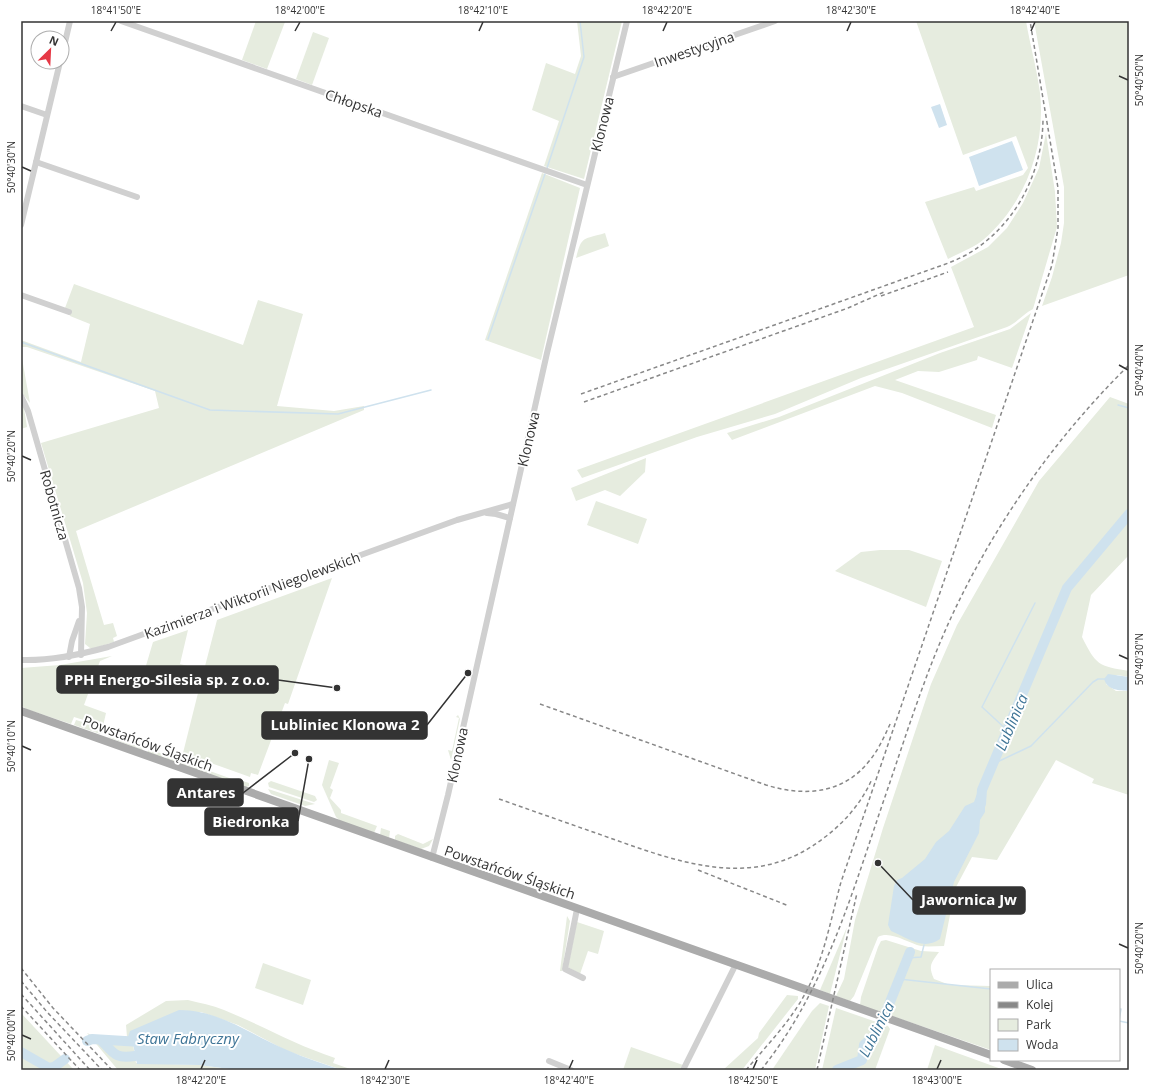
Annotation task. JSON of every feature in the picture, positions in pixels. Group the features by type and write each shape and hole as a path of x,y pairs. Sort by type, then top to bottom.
{"main road":[{"name":"Powstańców Śląskich","path":"21,711 432,858 736,964 990,1056"},
{"path":"1007,1061 1032,1070"}],"street":[{"name":"Chłopska","path":"121,21 587,185"},
{"name":"Klonowa","path":"432,858 626,21"},
{"name":"Inwestycyjna","path":"613,77 775,21"},
{"path":"21,226 58,70"},
{"path":"21,106 47,115"},
{"path":"36,162 137,197"},
{"path":"21,295 69,312"},
{"name":"Robotnicza","path":"21,396 28,411 82,602 81,655"},
{"name":"Kazimierza i Wiktorii Niegolewskich","path":"21,660 46,660 81,655 108,647 434,528 513,504"},
{"path":"479,514 496,514 510,518"},
{"name":"Robotnicza","path":"69,656 81,616"},
{"path":"577,909 566,969 583,978"},
{"path":"683,1070 736,964"},
{"path":"549,1061 572,1070"}],"green space":[{"path":"256,21 285,22 267,69 242,60"},
{"path":"577,21 622,21 584,179 544,166 559,121 532,110 546,63 575,74 581,56"},
{"path":"916,21 1026,21 1040,93 1040,134 1030,174 1021,192 998,226 983,240 948,259 925,202 974,187 976,191 1023,175 1028,168 1016,136 963,155"},
{"path":"1034,21 1129,21 1129,275 1042,306 1052,277 1061,243 1064,223 1064,187"},
{"path":"313,32 329,38 312,85 296,79"},
{"path":"1046,133 1055,192 1057,227 1033,309 1007,327 861,378 775,414 697,437 582,478 577,470 974,327 951,267 988,247 1007,228 1023,203 1039,168"},
{"path":"542,173 580,188 541,360 485,340"},
{"path":"605,233 609,246 576,258 580,245 584,240"},
{"path":"74,284 243,345 258,300 303,314 277,406 334,411 364,406 364,410 76,531 104,625 113,623 117,636 113,638 114,642 95,648 90,648 85,644 87,613 83,583 41,443 159,408 155,391 27,347 21,347 21,340 81,362 90,324 70,316 65,308"},
{"path":"1031,313 1012,368 978,356 977,360 939,372 918,371 895,380 996,415 992,428 902,393 875,386 732,440 727,433 779,417 940,353 1010,329"},
{"path":"21,353 30,403 21,392"},
{"path":"1110,397 1129,404 1129,555 1091,595 1082,637 1091,653 1099,663 1111,668 1129,671 1129,677 1117,675 1106,684 1116,691 1129,691 1129,795 1092,783 1094,779 1056,760 997,860 972,857 955,889 944,946 921,946 888,935 878,937 854,996 850,1001 836,996 844,979 855,920 883,828 931,684 957,625 1039,481"},
{"path":"23,402 27,427 21,429 21,403"},
{"path":"646,458 645,472 620,496 605,490 576,501 571,488"},
{"path":"596,501 647,519 638,544 587,525"},
{"path":"880,550 909,550 942,561 926,607 835,571 861,552"},
{"path":"332,578 288,704 285,703 258,775 251,773 250,777 183,753 199,689 163,678 162,674 145,669 153,642 188,630 180,664 204,670 217,620"},
{"path":"112,656 100,661 84,705 106,713 103,726 74,717 71,724 26,709 21,705 21,668 60,665"},
{"path":"458,715 460,719 451,760 448,750 452,751 459,718 456,717"},
{"path":"76,720 102,728 100,734 74,725"},
{"path":"109,735 110,737 132,745 136,743 141,745 143,749 142,750 108,737"},
{"path":"149,749 232,779 232,783 147,753"},
{"path":"329,760 339,763 330,788 333,790 330,798 341,810 341,813 377,826 374,833 340,821 336,817 322,785"},
{"path":"236,779 249,783 249,786 244,788 236,784"},
{"path":"271,781 315,796 317,800 314,802 269,787 268,783"},
{"path":"268,789 315,804 305,806 271,794"},
{"path":"381,828 390,831 389,838 380,835"},
{"path":"398,834 423,844 433,839 429,846 421,849 395,840 395,836"},
{"path":"567,916 570,921 562,971 560,971"},
{"path":"577,922 604,931 598,954 588,951 580,974 568,967"},
{"path":"847,927 830,994 820,990"},
{"path":"886,940 921,951 939,952 931,965 931,971 934,979 950,985 990,986 990,1050 860,1005 861,997 881,941"},
{"path":"263,963 311,980 303,1005 255,988"},
{"path":"787,995 798,996 798,999 742,1070 723,1070 758,1038 759,1033"},
{"path":"188,1000 224,1010 306,1047 335,1058 333,1063 353,1070 342,1070 287,1051 238,1025 201,1012 130,1033 127,1039 128,1043 133,1044 136,1063 199,1065 237,1070 118,1070 87,1033 94,1036 127,1037 126,1025 166,1001"},
{"path":"820,1003 829,1006 815,1070 772,1070 812,1011"},
{"path":"836,1008 888,1026 890,1029 875,1070 822,1070"},
{"path":"21,1013 74,1070 21,1070"},
{"path":"935,1045 1004,1070 927,1070"},
{"path":"631,1047 683,1065 679,1070 623,1070"}],"water":[{"path":"940,104 947,125 939,128 931,107"},
{"path":"1012,141 1023,170 979,186 969,157"},
{"path":"1108,674 1129,677 1129,691 1118,690 1108,686 1104,679"},
{"path":"982,790 985,803 985,812 980,820 979,833 954,882 940,939 928,944 922,944 909,940 891,931 888,925 894,886 897,880 902,878 925,859 936,842 949,831 965,806 974,802 978,791"},
{"name":"Staw Fabryczny","path":"179,1010 194,1011 222,1019 294,1053 342,1070 237,1070 199,1065 137,1064 133,1044 128,1043 127,1039 130,1031"}],"waterway":[{"path":"547,168 584,57 580,21"},
{"path":"488,339 545,174"},
{"path":"21,342 210,410 338,414 431,390"},
{"path":"1118,405 1129,408"},
{"name":"Lublinica","path":"981,804 982,790 1067,588 1129,514"},
{"path":"1007,730 982,707 1035,603"},
{"path":"993,764 1031,746 1093,682 1098,679 1104,679"},
{"path":"908,958 921,957 924,945"},
{"name":"Lublinica","path":"837,1070 862,1060 864,1045 876,1034 880,1027 910,952"},
{"path":"899,979 990,989"},
{"path":"1120,1009 1120,1015"},
{"path":"1120,1021 1129,1023"},
{"path":"87,1041 92,1039 141,1042"},
{"path":"102,1041 119,1056 135,1056"},
{"name":"Lublinica","path":"21,1052 49,1068 54,1067 65,1059"}],"railway":[{"path":"746,1070 800,1003 818,966 841,882 1052,265 1058,228 1058,188 1030,21"},
{"path":"581,394 941,266 966,255 999,230 1023,197 1032,178 1038,159 1042,139 1043,118"},
{"path":"881,296 948,272"},
{"path":"584,402 848,308 884,292"},
{"path":"761,1070 784,1038 804,1005 821,971 850,899 924,683 940,642 966,586 985,552 1027,485 1075,423 1129,365"},
{"path":"540,704 766,785 795,791 823,790 848,780 860,771 873,756 882,742 891,722"},
{"path":"499,799 637,848 665,856 719,868 746,868 773,864 799,854 825,837 839,825 858,804 872,779"},
{"path":"698,870 789,906"},
{"path":"817,1070 857,893"},
{"path":"21,968 53,1008 112,1070"},
{"path":"21,981 47,1012 102,1070"},
{"path":"21,994 90,1070"},
{"path":"21,1006 80,1070"}],"place":[{"name":"Lubliniec Klonowa 2","path":"468,673"},
{"name":"PPH Energo-Silesia sp. z o.o.","path":"337,688"},
{"name":"Antares","path":"295,753"},
{"name":"Biedronka","path":"309,759"},
{"name":"Jawornica Jw","path":"878,863"}]}
